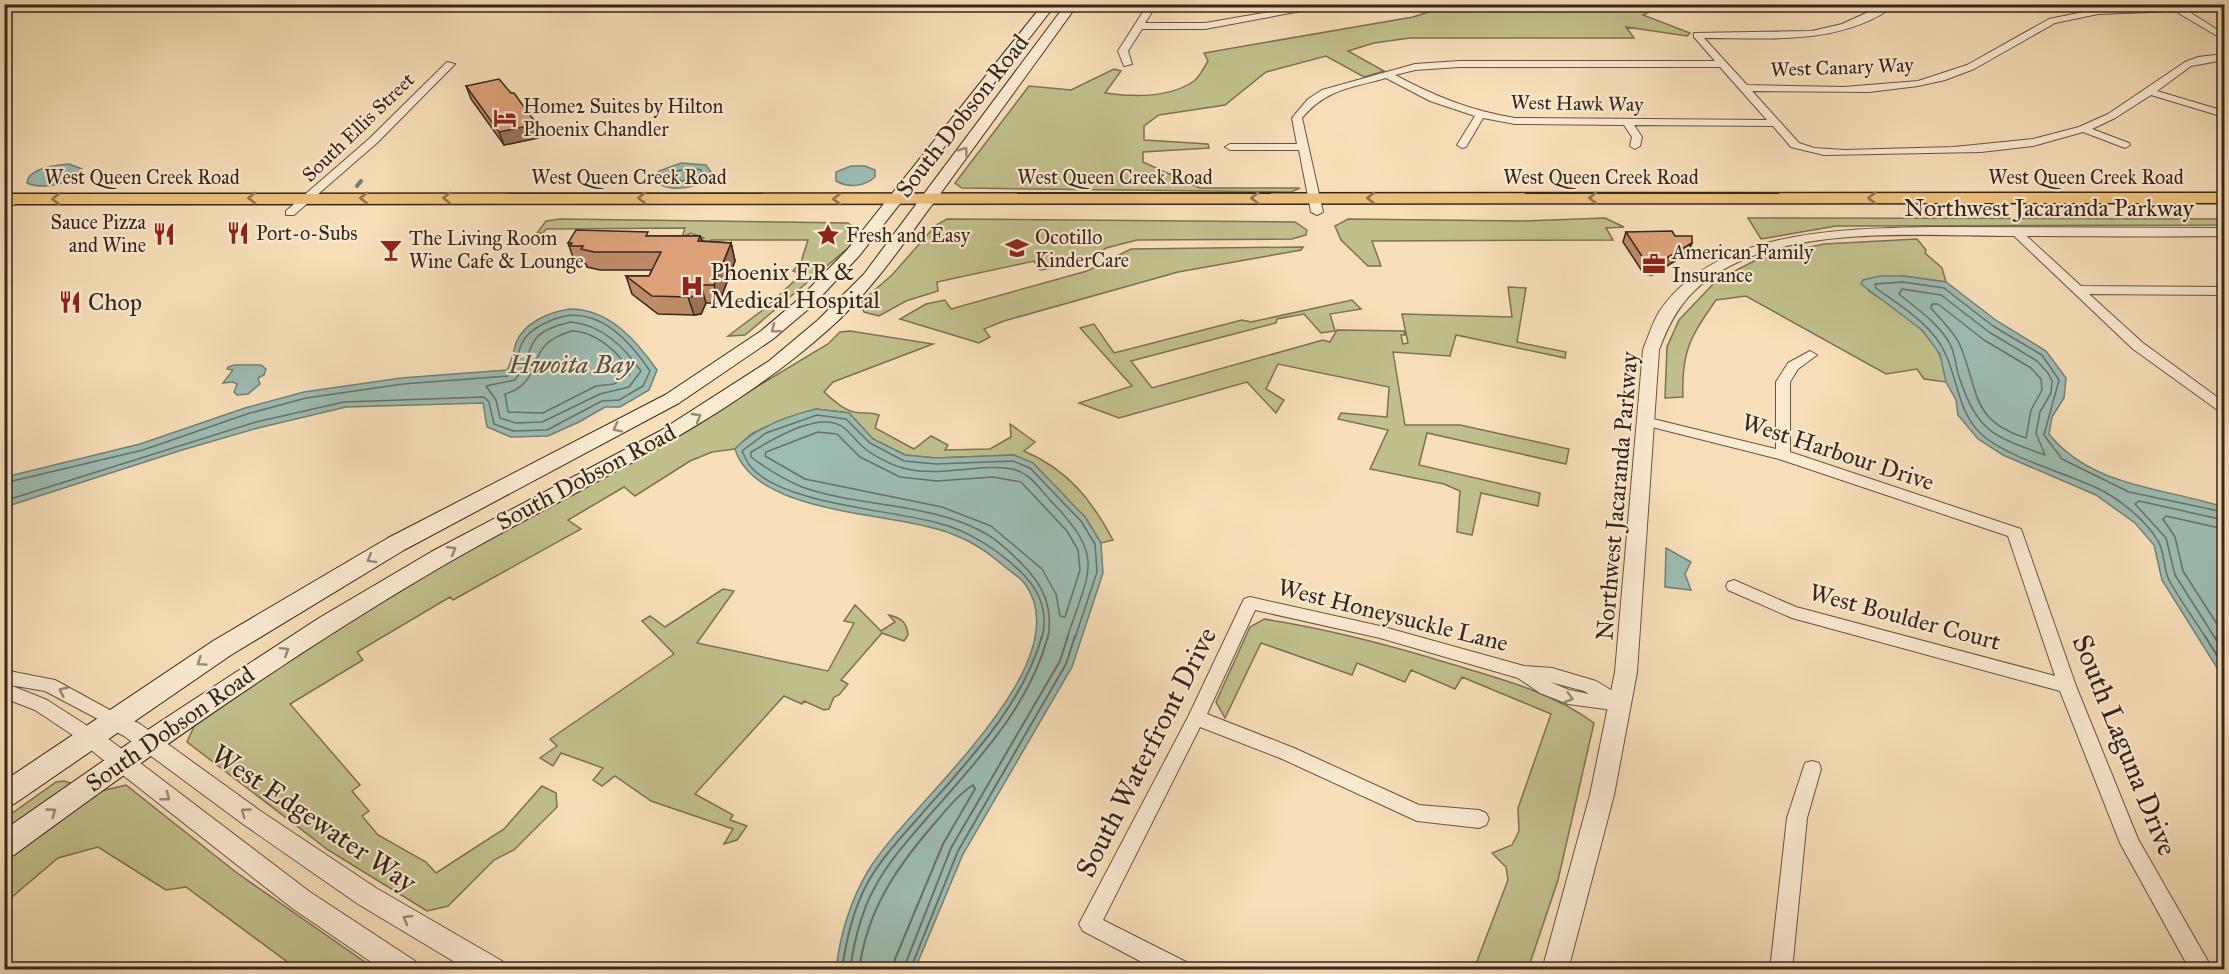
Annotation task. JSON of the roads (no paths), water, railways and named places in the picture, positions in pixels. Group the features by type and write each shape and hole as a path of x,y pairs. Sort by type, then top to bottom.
{"main road":[{"name":"South Dobson Road","path":"114,720 222,648 396,544 663,404 740,356 777,327 826,283 896,199 1050,4"},
{"name":"South Dobson Road","path":"4,846 119,762 280,654 379,592 501,522 680,427 756,380 816,334 844,308 930,198 1072,4"},
{"name":"West Queen Creek Road","path":"9,202 310,198 930,198 1625,212 2224,213"},
{"name":"West Queen Creek Road","path":"4,213 919,212 1720,198 2224,198"},
{"path":"1625,212 1642,204 1704,204 1720,198"},
{"path":"4,812 94,741 110,732 114,720"},
{"name":"South Dobson Road","path":"4,796 94,741"}],"street":[{"path":"1127,64 1123,51 1153,4"},
{"path":"1287,4 1296,11"},
{"path":"1139,27 1205,26 1334,4"},
{"path":"1893,4 1856,23 1827,31 1786,35 1697,35 1795,145 1805,150 1830,152 1982,149 2037,142 2084,129 2116,114 2188,64 2198,60 2224,57"},
{"path":"2173,6 2224,37"},
{"name":"West Canary Way","path":"1745,88 1859,88 1922,82 1973,66 2052,21 2065,17 2107,10 2173,6"},
{"name":"South Ellis Street","path":"290,213 310,198 450,64"},
{"path":"1316,205 1302,147 1298,118 1311,101 1325,92 1415,67 1459,64 1722,64"},
{"name":"West Hawk Way","path":"1387,75 1445,106 1479,117 1515,121 1776,123"},
{"path":"2148,91 2224,114"},
{"path":"1462,145 1479,117"},
{"path":"1628,123 1637,137 1635,146"},
{"path":"2084,129 2125,145"},
{"path":"1230,147 1302,147"},
{"path":"2016,232 2138,346 2224,408"},
{"name":"Northwest Jacaranda Parkway","path":"1555,969 1589,849 1626,672 1648,369 1660,325 1684,292 1714,270 1769,247 1840,234 2224,232"},
{"path":"2077,290 2224,291"},
{"path":"1783,455 1783,382 1793,366 1810,355"},
{"path":"2200,391 2224,391"},
{"name":"West Harbour Drive","path":"1645,421 1783,455 2015,533"},
{"name":"South Laguna Drive","path":"2015,533 2067,686 2130,843 2202,969"},
{"name":"West Boulder Court","path":"1734,586 1792,612 2067,686"},
{"name":"West Honeysuckle Lane","path":"1250,603 1380,632 1524,673 1544,690 1585,703 1620,704"},
{"name":"South Waterfront Drive","path":"1180,969 1090,924 1196,718 1250,603"},
{"name":"West Edgewater Way","path":"4,677 49,685 114,720 149,742 251,817 367,896 493,969"},
{"path":"4,690 41,705 94,741 301,900 406,969"},
{"path":"1196,718 1287,753 1418,813 1479,819"},
{"path":"1781,969 1797,818 1812,769"}],"water":[{"path":"681,163 706,165 711,172 700,183 684,188 667,187 655,179 659,171"},
{"path":"69,164 82,169 65,182 49,186 27,183 32,174 37,171 50,166"},
{"path":"851,166 865,166 875,170 875,177 866,183 856,185 846,185 836,181 836,172"},
{"path":"1880,276 1903,276 1946,282 1997,321 2046,351 2066,378 2064,398 2052,417 2049,434 2066,452 2107,475 2154,490 2224,507 2224,679 2162,580 2154,545 2135,523 2096,495 2003,455 1978,439 1958,415 1956,400 1946,382 1940,354 1922,330 1861,284 1863,280"},
{"name":"Hwoita Bay","path":"570,309 597,314 609,320 631,338 657,370 649,390 620,407 605,407 548,436 511,437 487,427 483,403 346,407 258,428 182,450 5,507 5,477 140,444 245,408 304,392 401,378 507,370 516,343 525,329 538,319"},
{"path":"261,365 266,369 264,375 258,378 260,384 248,394 237,395 234,392 237,384 223,383 233,370 227,369 228,367"},
{"path":"816,409 849,413 873,439 905,455 936,458 1014,455 1033,463 1085,517 1101,543 1103,573 1072,667 963,854 915,969 836,969 847,918 868,871 888,844 982,734 1011,694 1031,654 1037,617 1023,581 989,554 965,539 914,523 823,507 793,498 767,486 747,470 735,449 743,441 772,423"},
{"path":"1666,548 1691,562 1685,574 1691,590 1665,587"}],"waterway":[{"path":"357,186 361,181"}],"place":[{"name":"Home2 Suites by Hilton Phoenix Chandler","path":"505,118"},
{"name":"Port-o-Subs","path":"238,233"},
{"name":"Sauce Pizza and Wine","path":"164,234"},
{"name":"Fresh and Easy","path":"828,235"},
{"name":"Ocotillo KinderCare","path":"1017,248"},
{"name":"The Living Room Wine Cafe & Lounge","path":"391,250"},
{"name":"American Family Insurance","path":"1654,264"},
{"name":"Phoenix ER & Medical Hospital","path":"692,286"},
{"name":"Chop","path":"70,302"}]}
